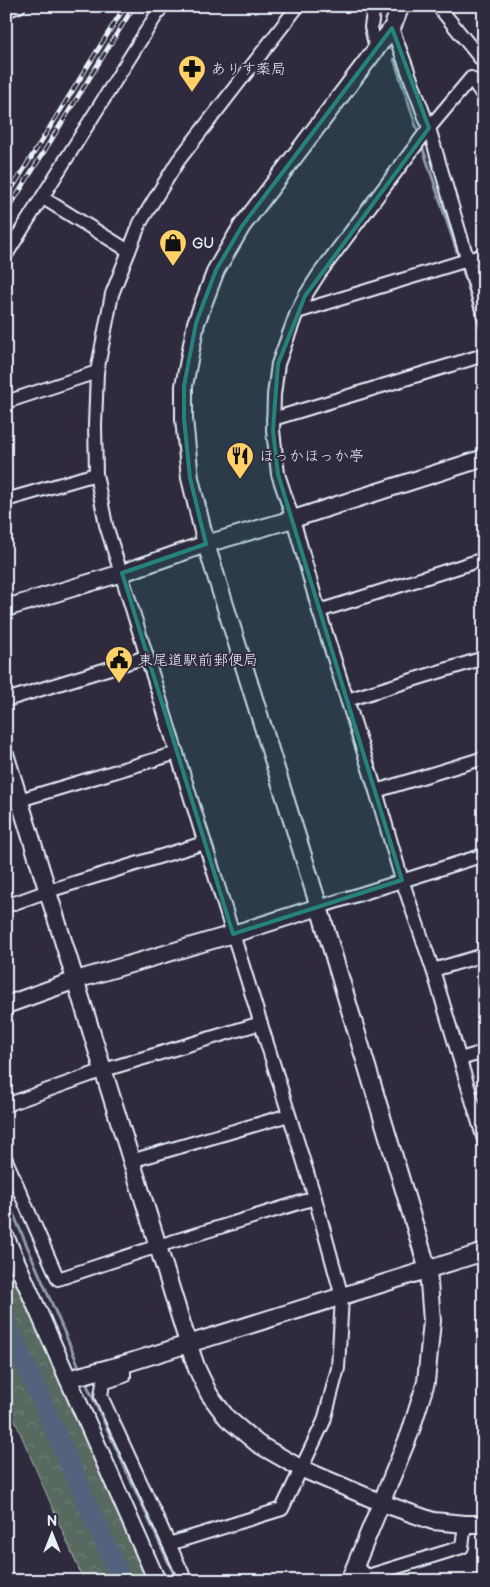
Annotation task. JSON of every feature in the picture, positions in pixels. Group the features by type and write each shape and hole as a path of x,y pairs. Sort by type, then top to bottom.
{"street":[{"path":"6,11 19,6"},
{"path":"6,255 162,6"},
{"path":"169,1544 282,1509 324,1421 338,1368 342,1297 261,1023 106,525 96,474 97,372 112,294 140,223 178,161 298,6"},
{"path":"374,6 371,27 376,49"},
{"path":"399,6 400,8 392,28 242,226 216,270 196,323 184,386 184,419 190,478 206,544 319,907 428,1270 432,1321 426,1382 410,1433 352,1574 368,1576 462,1547 465,1524"},
{"path":"438,6 484,63"},
{"path":"392,28 423,137 462,262 484,316"},
{"path":"484,97 471,78 423,137 318,274 297,312 278,364 273,420 278,474 402,880 433,970 484,1140"},
{"path":"43,198 129,251"},
{"path":"297,312 484,255"},
{"path":"273,420 483,355"},
{"path":"6,402 97,372"},
{"path":"6,608 484,458"},
{"path":"6,500 96,474"},
{"path":"319,611 484,560"},
{"path":"6,700 146,657"},
{"path":"347,700 484,658"},
{"path":"13,802 176,753"},
{"path":"6,757 13,802 48,891 188,1343 197,1369 209,1394 227,1418 258,1444 300,1468 382,1503 433,1521 484,1524"},
{"path":"376,791 484,758"},
{"path":"6,906 48,891 204,843"},
{"path":"6,1005 76,980 233,934 484,855"},
{"path":"433,970 484,955"},
{"path":"6,1104 104,1070 261,1023"},
{"path":"460,1059 484,1052"},
{"path":"131,1161 289,1115"},
{"path":"6,1160 58,1279 314,1198"},
{"path":"6,1238 157,1581"},
{"path":"68,1379 124,1364 484,1252"},
{"path":"124,1364 124,1376 103,1383 101,1396 186,1581"}],"highlighted area":[{"path":"392,28 429,128 305,296 278,364 273,430 278,474 402,880 233,934 122,573 206,544 190,478 184,419 184,386 196,323 216,270 242,226"}],"green space":[{"path":"6,1257 151,1581 84,1581 6,1400"}],"waterway":[{"path":"394,59 419,135"},
{"path":"421,143 459,258"},
{"path":"461,264 484,340"},
{"path":"6,1197 81,1371"},
{"path":"6,1321 122,1581"},
{"path":"87,1385 177,1581"}],"railway":[{"path":"6,198 125,6"},
{"path":"6,213 134,6"}],"place":[{"name":"ありす薬局","path":"192,93"},
{"name":"GU","path":"173,267"},
{"name":"ほっかほっか亭","path":"240,480"},
{"name":"東尾道駅前郵便局","path":"119,684"}]}
